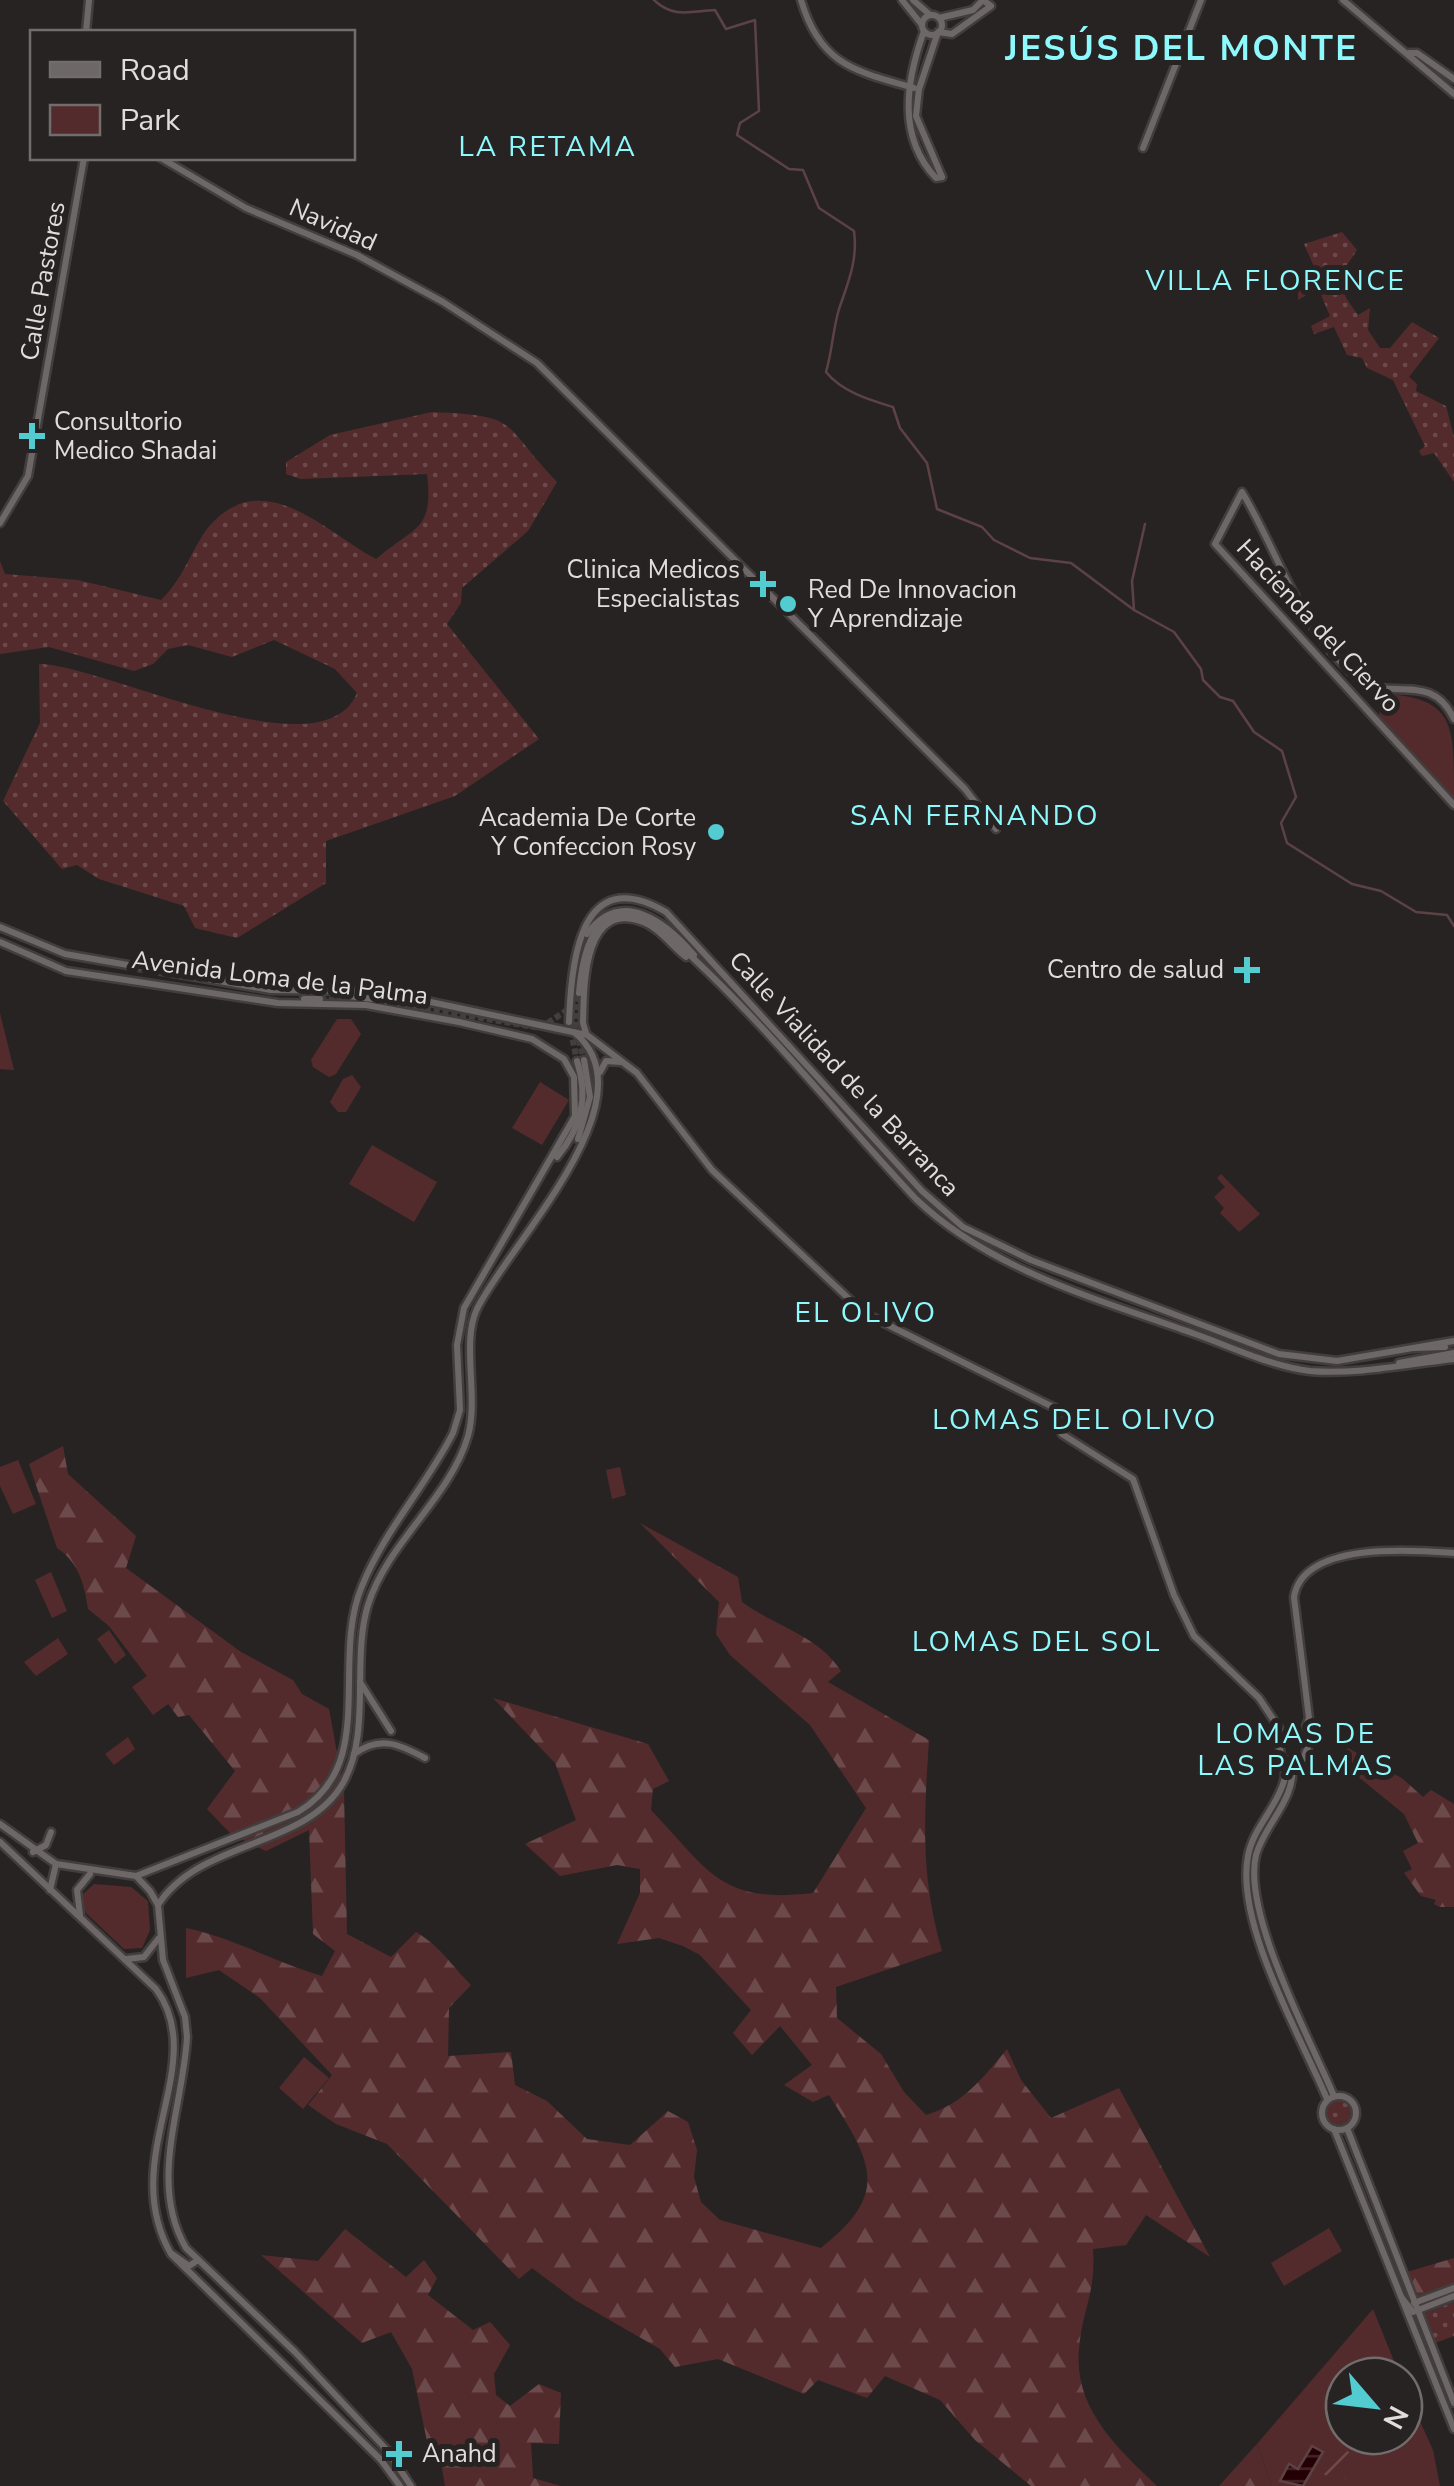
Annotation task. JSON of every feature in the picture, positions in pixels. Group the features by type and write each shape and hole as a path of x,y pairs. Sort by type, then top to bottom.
{"main road":[{"path":"86,30 89,0"},
{"path":"801,0 821,46 838,62 915,88"},
{"path":"902,0 923,28 952,34 991,6 982,0 973,10 939,18 913,0"},
{"path":"1143,148 1201,0"},
{"path":"1343,0 1454,94"},
{"path":"930,15 923,28 908,134 923,164 936,178 942,177 916,116 915,88 938,32 939,18"},
{"path":"1409,53 1417,53 1454,80"},
{"name":"Calle Pastores","path":"0,524 28,476 84,160"},
{"name":"Navidad","path":"164,160 246,208 357,256 488,329 537,363 966,789 996,829"},
{"name":"Hacienda del Ciervo","path":"1454,719 1444,703 1426,689 1370,687 1315,629 1302,614 1242,492 1215,544 1454,805"},
{"path":"1304,639 1315,629"},
{"name":"Calle Vialidad de la Barranca","path":"573,1003 571,965 586,923 602,909 622,900 640,900 654,906 732,981 922,1192 963,1227 1081,1282 1278,1354 1316,1362 1454,1340"},
{"path":"570,1022 577,961 585,937 596,923 614,913 630,910 658,918 708,972"},
{"path":"579,993 582,960 590,936 618,916 650,920 708,972"},
{"path":"708,972 646,923 624,920 604,928 588,951 582,1023 587,1035 627,1064 712,1170 864,1313 1072,1417 1062,1434 1120,1471 1136,1486 1174,1596 1194,1636 1259,1698 1285,1737"},
{"name":"Avenida Loma de la Palma","path":"0,927 65,954 271,990 322,995 367,991 587,1035"},
{"name":"Avenida Loma de la Palma","path":"0,942 66,971 228,996 366,1005 470,1024 546,1044 570,1070 576,1088 575,1116 464,1308 457,1345 460,1398 446,1446 362,1585 352,1626 341,1766 315,1802 221,1845 136,1876"},
{"name":"Calle Vialidad de la Barranca","path":"708,972 916,1200 961,1238 1074,1289 1275,1364 1311,1371 1394,1366 1454,1356"},
{"path":"228,996 322,995 422,1005"},
{"path":"567,1012 573,1003"},
{"path":"470,1024 474,1010"},
{"path":"574,1032 589,1047 599,1083"},
{"path":"597,1068 607,1048"},
{"path":"550,1162 567,1145 581,1118 581,1061 589,1106 564,1172"},
{"path":"411,2486 405,2472 370,2432 198,2260 176,2230 166,2180 186,2054 184,2018 158,1938 158,1904 179,1876 319,1810 344,1782 354,1754 364,1629 374,1591 460,1453 473,1398 475,1311 514,1255 596,1113 606,1062 627,1064"},
{"path":"1408,1346 1445,1347"},
{"path":"1394,1366 1406,1359 1454,1356"},
{"path":"1356,1358 1357,1368"},
{"path":"460,1398 473,1398"},
{"path":"1288,1762 1306,1755 1302,1737 1309,1718 1294,1597 1300,1579 1319,1564 1374,1553 1419,1549 1453,1554"},
{"path":"372,1567 376,1577 383,1576"},
{"path":"362,1585 371,1585 374,1591"},
{"path":"359,1679 392,1731"},
{"path":"1285,1737 1302,1737"},
{"path":"1285,1737 1279,1749 1288,1762 1291,1787 1256,1854 1255,1900 1331,2098 1322,2118 1334,2130 1454,2429"},
{"path":"354,1754 373,1742 388,1742 425,1758"},
{"path":"0,1824 33,1852 56,1864 91,1873 136,1876 158,1904"},
{"path":"11,1831 2,1843 162,1998 174,2030 171,2075 150,2198 156,2227 171,2254 358,2438 400,2486"},
{"path":"33,1852 46,1844 51,1832"},
{"path":"11,1851 22,1842"},
{"path":"50,1890 56,1864"},
{"path":"82,1918 77,1890 91,1873"},
{"path":"126,1959 144,1957 158,1938"},
{"path":"174,2030 184,2018"},
{"path":"1331,2098 1348,2098 1356,2109 1347,2128 1454,2403"},
{"path":"1334,2130 1347,2128"},
{"path":"152,2169 166,2180"},
{"path":"171,2254 188,2266 198,2260"},
{"path":"1402,2298 1411,2312 1454,2288"},
{"path":"1416,2306 1454,2296"},
{"path":"350,2430 360,2422"},
{"path":"358,2438 370,2432"}],"green space":[{"path":"1342,232 1357,250 1341,274 1346,298 1358,315 1370,308 1368,330 1380,348 1390,348 1412,322 1439,338 1409,377 1417,384 1416,391 1446,406 1454,437 1454,482 1434,453 1422,456 1419,451 1425,446 1393,380 1367,368 1362,358 1347,355 1334,327 1314,334 1311,326 1330,316 1318,288 1298,300 1298,290 1320,280 1304,244"},
{"path":"432,412 482,416 507,426 557,482 528,531 462,588 461,603 447,624 539,739 455,796 326,841 326,883 237,938 195,928 184,906 99,879 77,865 62,869 3,801 40,723 39,664 258,721 302,724 336,716 357,693 335,669 274,640 232,657 188,645 168,649 153,664 134,671 49,647 0,654 0,561 5,574 78,580 161,600 212,523 233,507 254,501 275,502 296,510 376,559 419,526 427,507 427,474 301,479 286,474 286,462 330,435"},
{"path":"1381,693 1423,701 1445,719 1453,750 1454,799 1379,716"},
{"path":"0,1013 14,1070 0,1069"},
{"path":"337,1019 351,1019 361,1034 336,1074 329,1077 313,1067 311,1060"},
{"path":"352,1075 361,1087 346,1112 338,1112 330,1102 343,1079"},
{"path":"540,1082 569,1100 542,1145 512,1128"},
{"path":"372,1145 437,1182 414,1222 349,1184"},
{"path":"1221,1174 1260,1214 1239,1232 1220,1213 1224,1208 1214,1197 1225,1187 1217,1178"},
{"path":"63,1446 68,1474 136,1536 126,1568 241,1652 293,1680 302,1694 329,1709 344,1791 347,1934 391,1957 416,1932 471,1985 449,2008 448,2056 511,2052 515,2085 547,2101 587,2139 630,2145 668,2111 688,2122 697,2150 694,2177 701,2202 720,2220 821,2248 858,2210 866,2193 864,2158 856,2139 829,2095 813,2102 784,2085 812,2065 780,2026 752,2055 733,2033 751,2010 700,1955 659,1938 617,1944 640,1893 640,1869 617,1865 560,1876 525,1844 576,1820 555,1763 493,1698 648,1744 669,1781 653,1789 651,1810 704,1866 736,1888 782,1895 813,1893 866,1808 810,1725 730,1655 716,1634 719,1602 640,1523 738,1577 742,1602 808,1640 831,1659 841,1671 828,1682 929,1740 927,1871 942,1951 836,1987 837,2018 881,2054 904,2092 926,2115 962,2097 1007,2049 1021,2080 1051,2118 1119,2088 1210,2257 1146,2215 1126,2245 1093,2249 1092,2278 1079,2349 1083,2390 1101,2426 1157,2486 1031,2486 975,2440 940,2400 885,2376 867,2398 818,2380 804,2394 718,2359 675,2367 660,2349 575,2300 532,2268 519,2279 387,2144 336,2124 308,2105 332,2075 260,1998 219,1970 186,1978 186,1928 322,1976 335,1951 313,1934 309,1830 266,1851 231,1834 207,1809 235,1771 189,1715 178,1717 109,1626 88,1609 79,1574 57,1548 29,1464"},
{"path":"18,1460 36,1504 13,1514 0,1486 0,1467"},
{"path":"620,1467 626,1495 612,1499 606,1470"},
{"path":"51,1572 67,1611 52,1618 35,1580"},
{"path":"109,1630 126,1655 115,1664 97,1639"},
{"path":"58,1638 68,1654 36,1676 24,1662"},
{"path":"151,1673 171,1702 153,1715 132,1687"},
{"path":"128,1737 135,1749 114,1765 105,1754"},
{"path":"1348,1748 1403,1779 1423,1797 1431,1790 1454,1804 1454,1907 1440,1907 1434,1904 1436,1900 1421,1896 1404,1873 1412,1869 1403,1851 1418,1843 1404,1814 1339,1761"},
{"path":"94,1884 131,1887 148,1901 150,1930 142,1948 124,1949 86,1913 80,1897"},
{"path":"304,2057 329,2078 303,2109 279,2088"},
{"path":"1338,2099 1347,2103 1351,2112 1347,2121 1338,2125 1329,2121 1325,2112 1329,2103"},
{"path":"1329,2228 1342,2251 1284,2286 1271,2263"},
{"path":"345,2229 406,2277 424,2260 437,2278 428,2295 473,2330 490,2322 510,2345 494,2374 496,2395 510,2406 539,2384 561,2393 559,2444 531,2443 533,2478 561,2486 445,2486 441,2462 429,2451 412,2369 391,2332 362,2343 261,2255 318,2261"},
{"path":"1454,2258 1454,2283 1417,2298 1407,2272"},
{"path":"1454,2302 1454,2336 1435,2343 1423,2314"},
{"path":"1373,2309 1392,2356 1333,2356"},
{"path":"1324,2366 1324,2456 1424,2456 1424,2430 1433,2450 1440,2486 1272,2486 1257,2444"},
{"path":"1257,2444 1272,2486 1219,2486"},
{"path":"1329,2456 1357,2457 1345,2479 1337,2475 1334,2480 1320,2472"}],"shaded area":[{"path":"1312,2446 1323,2452 1303,2486 1280,2481 1289,2464 1298,2469"}],"waterway":[{"path":"654,0 676,12 715,10 726,29 755,20 759,111 740,123 737,135 789,169 803,170 819,208 854,231 853,262 826,372 848,390 893,407 900,428 927,463 937,509 982,527 994,540 1030,558 1071,563 1134,610"},
{"path":"1145,524 1132,581 1134,610 1174,632 1201,669 1203,680 1220,697 1233,701 1254,732 1282,751 1296,797 1281,823 1287,843 1352,884 1381,891 1416,912 1447,915 1454,926"}],"tunnel":[{"path":"416,1007 540,1028 573,1006 579,993"},
{"path":"320,999 379,1002"},
{"path":"576,1004 575,1026 584,1060"},
{"path":"569,1022 577,1061"}],"place":[{"name":"Consultorio Medico Shadai","path":"32,436"},
{"name":"Clinica Medicos Especialistas","path":"763,584"},
{"name":"Red De Innovacion Y Aprendizaje","path":"788,604"},
{"name":"Academia De Corte Y Confeccion Rosy","path":"716,832"},
{"name":"Centro de salud","path":"1247,970"},
{"name":"Anahd","path":"399,2454"}],"district":[{"name":"JESÚS DEL MONTE","path":"1182,48"},
{"name":"LA RETAMA","path":"548,147"},
{"name":"VILLA FLORENCE","path":"1276,281"},
{"name":"SAN FERNANDO","path":"975,816"},
{"name":"EL OLIVO","path":"866,1313"},
{"name":"LOMAS DEL OLIVO","path":"1075,1420"},
{"name":"LOMAS DEL SOL","path":"1037,1642"},
{"name":"LOMAS DE LAS PALMAS","path":"1296,1750"}]}
